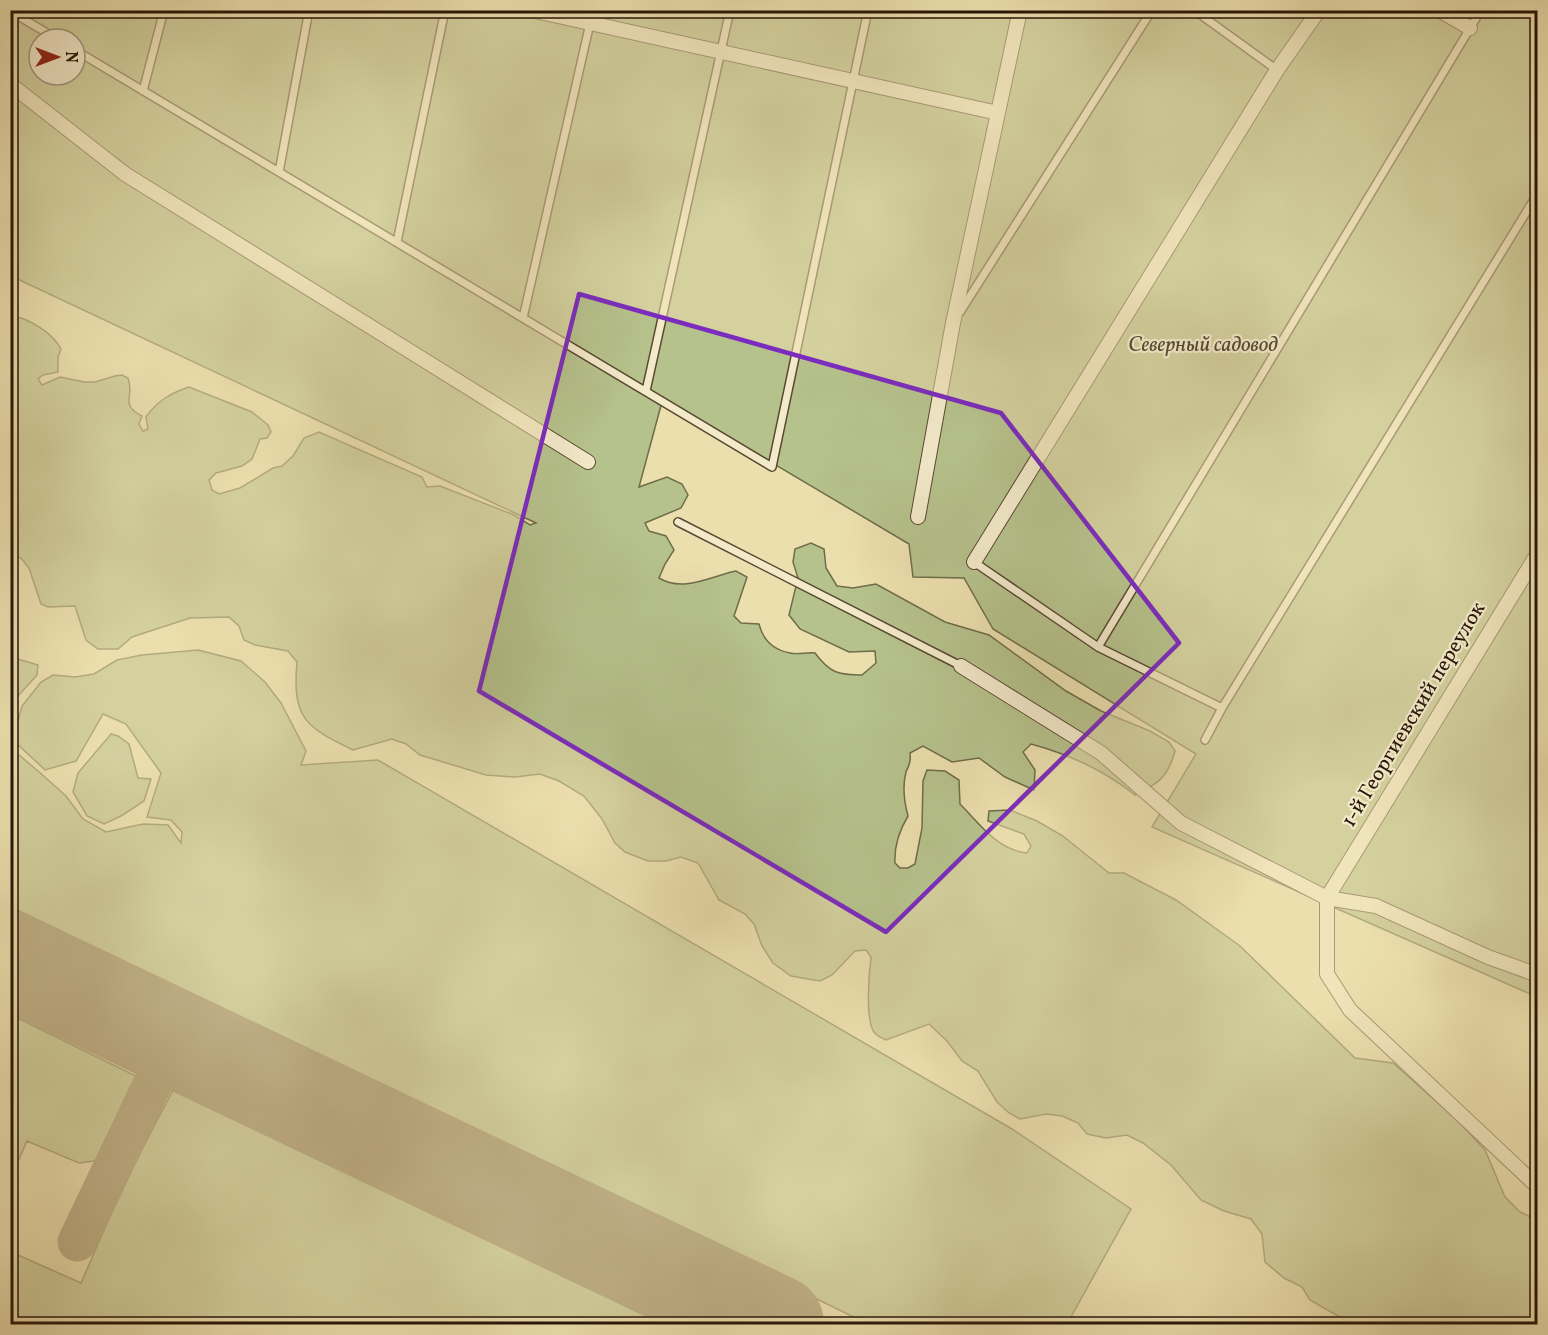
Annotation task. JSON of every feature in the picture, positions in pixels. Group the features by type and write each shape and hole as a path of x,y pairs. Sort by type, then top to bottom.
{"street":[{"path":"531,10 591,17 720,52 998,113"},
{"path":"918,517 953,323 1020,10"},
{"path":"974,562 1277,70 1319,10"},
{"path":"1439,10 1470,28"},
{"path":"10,84 124,174 588,462"},
{"name":"1-й Георгиевский переулок","path":"1327,898 1538,554"},
{"path":"961,666 1101,753 1181,823 1327,898 1376,906 1488,957 1537,975"},
{"path":"1327,898 1327,974 1350,1010 1538,1187"}],"lane":[{"path":"143,91 164,10"},
{"path":"279,171 309,10"},
{"path":"397,242 445,10"},
{"path":"646,391 730,10"},
{"path":"87,57 772,467 868,10"},
{"path":"953,323 1152,10"},
{"path":"1194,10 1277,70"},
{"path":"1098,647 1481,10"},
{"path":"11,11 37,27"},
{"path":"523,318 591,17"},
{"path":"1206,740 1222,708 1538,193"},
{"path":"678,522 961,666"},
{"path":"974,562 1098,647 1222,708"}],"highlighted area":[{"path":"579,294 1001,413 1179,643 886,932 479,691"}],"green space":[{"name":"Северный садовод","path":"11,11 1537,11 1537,997 1152,827 1196,754 993,629 964,578 913,577 909,544 663,398 639,487 667,477 682,484 688,495 681,508 645,523 649,531 666,536 674,550 659,578 668,582 687,584 736,571 747,577 734,616 741,623 759,624 766,639 784,652 815,653 830,669 847,674 862,675 876,663 875,651 849,652 800,629 789,615 798,578 793,562 795,549 811,543 824,549 826,568 837,586 853,588 876,584 945,622 989,635 1066,691 1101,711 1150,731 1169,742 1175,751 1169,767 1161,779 1135,795 1086,764 1031,744 1023,752 1035,770 1034,790 1005,777 979,758 952,762 923,746 910,753 904,789 908,816 898,839 895,863 900,868 908,868 915,864 922,828 923,781 927,770 945,771 959,780 960,804 990,835 1007,847 1027,853 1031,846 1024,834 988,821 989,811 1010,810 1037,821 1063,836 1109,873 1124,873 1176,900 1240,946 1355,1058 1393,1063 1456,1119 1485,1150 1505,1197 1520,1212 1537,1220 1537,1324 1352,1324 1310,1300 1302,1287 1284,1278 1265,1262 1262,1234 1251,1219 1224,1211 1201,1200 1171,1165 1143,1143 1127,1135 1106,1138 1087,1134 1078,1123 1062,1116 1046,1114 1020,1119 1009,1113 997,1102 978,1071 962,1061 947,1041 929,1024 886,1040 877,1035 871,1026 869,1017 871,957 866,950 855,951 832,975 820,981 791,976 773,963 762,946 754,924 745,914 719,900 698,863 681,857 666,861 648,861 625,852 615,843 602,819 584,796 559,781 540,774 515,777 486,775 420,755 406,744 392,739 353,750 337,742 313,727 305,718 297,696 297,662 288,651 255,645 244,640 239,626 229,617 190,618 132,637 118,649 98,649 86,640 75,606 48,607 41,604 29,568 21,558 11,555 11,315 39,327 52,337 61,349 58,357 58,372 43,375 38,379 42,385 60,377 95,382 122,375 128,378 129,404 135,412 142,416 139,424 143,431 148,429 146,417 155,406 170,395 189,387 252,412 268,425 271,432 267,438 260,439 252,459 242,466 216,473 209,480 212,490 219,494 240,488 273,468 282,466 293,456 304,438 319,432 422,477 427,487 440,486 514,515 530,525 536,523 11,276"},
{"path":"198,650 241,661 265,682 281,703 306,751 301,765 378,760 1012,1129 1131,1209 1067,1324 868,1324 11,907 11,755 19,755 66,796 83,819 106,832 143,824 168,825 181,843 182,832 171,820 147,817 161,773 126,724 103,714 76,761 45,770 13,740 22,706 41,682 53,675 75,677 94,674 117,660 142,655"},
{"path":"11,657 38,665 37,675 17,697 11,721"},
{"path":"111,734 129,744 138,778 151,779 144,801 104,824 87,816 73,792 78,773"},
{"path":"11,1015 140,1078 106,1152 94,1161 79,1163 27,1141 11,1177"},
{"path":"173,1090 683,1324 11,1324 11,1252 81,1283 124,1184"}],"taxiway":[{"path":"144,1024 162,1048 163,1062"},
{"path":"77,1242 163,1062 181,1051 202,1052"}],"runway":[{"path":"10,960 775,1324"}]}
